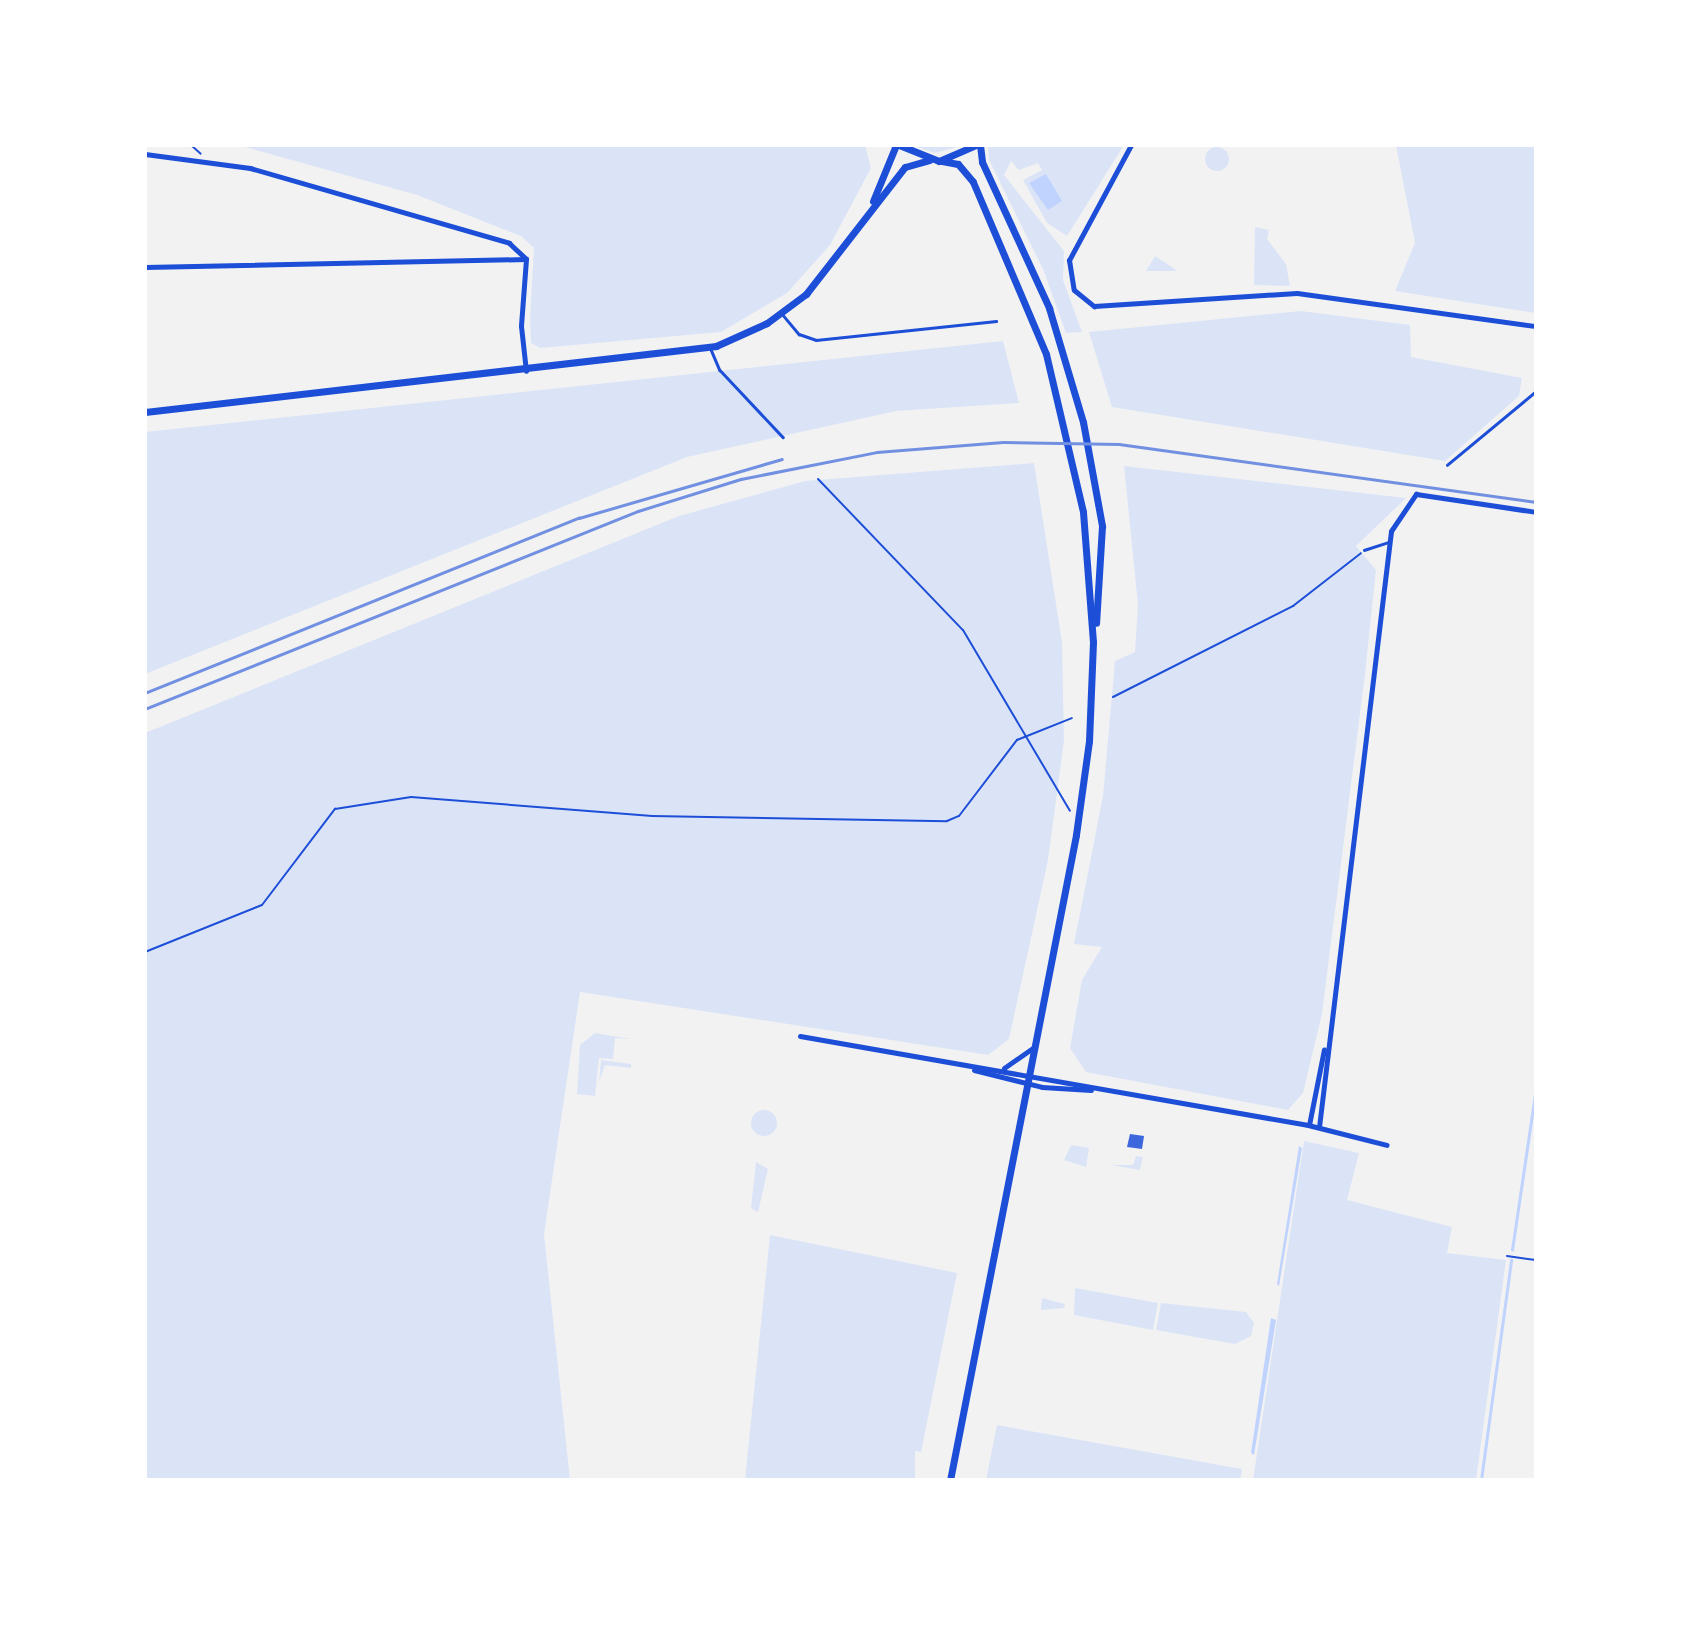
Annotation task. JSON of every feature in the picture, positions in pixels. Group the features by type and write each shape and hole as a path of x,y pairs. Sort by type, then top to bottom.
{"street":[{"path":"857,229 895,160 898,145 929,160"},
{"path":"942,161 978,145 982,162 1048,308 1083,422 1102,534 1086,770 950,1480"},
{"path":"1131,145 1082,226 1068,267 1080,298 1111,308 1297,293 1536,326"},
{"path":"145,154 208,159 481,231 526,258"},
{"path":"145,412 526,371 709,347 781,313 816,284 905,167 929,160 942,161 968,172 999,233 1066,422 1074,458 1093,642"},
{"path":"145,267 526,258"},
{"path":"526,258 521,326 526,371"},
{"path":"1319,1128 1327,1032 1388,542 1416,494 1536,512"},
{"path":"1309,1125 1327,1032"},
{"path":"800,1036 970,1068 1027,1084 1094,1090 1309,1125 1387,1145"},
{"path":"998,1069 1014,1065 1035,1046"},
{"path":"970,1068 1029,1074 1094,1090"}],"lane":[{"path":"781,313 799,334 816,340 996,321"},
{"path":"709,347 720,370 783,437"},
{"path":"1447,465 1536,391"},
{"path":"1364,550 1388,542"}],"path":[{"path":"191,145 208,159"},
{"path":"818,479 963,630 1070,811"},
{"path":"1113,696 1293,606 1364,550"},
{"path":"145,952 262,905 335,809 411,797 652,816 947,821 959,816 1026,735 1072,718"},
{"path":"1507,1256 1536,1260"}],"shaded area":[{"path":"238,145 865,145 871,168 830,245 787,293 721,332 540,348 531,343 534,248 521,236 417,195"},
{"path":"911,145 965,145 935,153"},
{"path":"988,145 1124,145 1067,236 1047,223 1023,180 1042,170 1038,163 1019,170 1011,161 1004,175 1064,251 1063,280 1082,332 1066,333 1043,269 989,160"},
{"path":"1396,145 1536,145 1536,313 1395,291 1415,243"},
{"path":"1217,147 1226,150 1229,159 1226,168 1217,171 1208,168 1205,159 1208,150"},
{"path":"1255,227 1269,230 1267,239 1286,264 1290,286 1254,285"},
{"path":"1155,256 1175,269 1176,271 1146,271"},
{"path":"1301,311 1410,325 1411,357 1522,378 1519,396 1445,461 1112,407 1089,332"},
{"path":"1003,341 1019,403 896,411 687,457 145,674 145,432"},
{"path":"1034,463 1062,642 1064,741 1048,860 1009,1039 988,1055 580,992 544,1234 570,1480 145,1480 145,733 679,516 805,481"},
{"path":"1124,466 1406,498 1356,546 1376,570 1365,674 1322,1014 1303,1093 1288,1110 1086,1072 1070,1048 1082,980 1102,947 1074,944 1103,796 1115,661 1135,652 1138,605"},
{"path":"595,1033 631,1039 615,1038 613,1059 599,1058 595,1096 577,1094 580,1045"},
{"path":"601,1060 631,1064 631,1068 605,1065 599,1082"},
{"path":"764,1110 773,1114 777,1123 773,1132 764,1136 755,1132 751,1123 755,1114"},
{"path":"1304,1141 1359,1153 1347,1200 1452,1227 1447,1253 1506,1260 1476,1480 1253,1480"},
{"path":"1071,1145 1089,1148 1086,1167 1064,1160"},
{"path":"1136,1156 1143,1157 1140,1170 1111,1165 1133,1165"},
{"path":"756,1162 768,1169 758,1212 751,1208"},
{"path":"770,1235 957,1273 921,1452 915,1451 915,1480 745,1480"},
{"path":"1075,1288 1158,1303 1153,1330 1074,1315"},
{"path":"1042,1298 1065,1304 1064,1308 1041,1310"},
{"path":"1161,1303 1246,1312 1254,1323 1251,1336 1235,1344 1156,1330"},
{"path":"997,1425 1242,1469 1240,1480 986,1480"}],"water":[{"path":"1046,174 1062,201 1048,210 1029,183"},
{"path":"1299,1146 1302,1148 1279,1286 1277,1284"},
{"path":"1271,1318 1276,1320 1254,1455 1251,1453"}],"building":[{"path":"1130,1134 1144,1136 1142,1149 1127,1147"}],"waterway":[{"path":"1512,1250 1536,1087"},
{"path":"1481,1480 1511,1260"}],"railway":[{"path":"145,709 638,511 741,479 877,452 1003,442 1119,444 1536,502"},
{"path":"145,693 579,518 782,459"}]}
